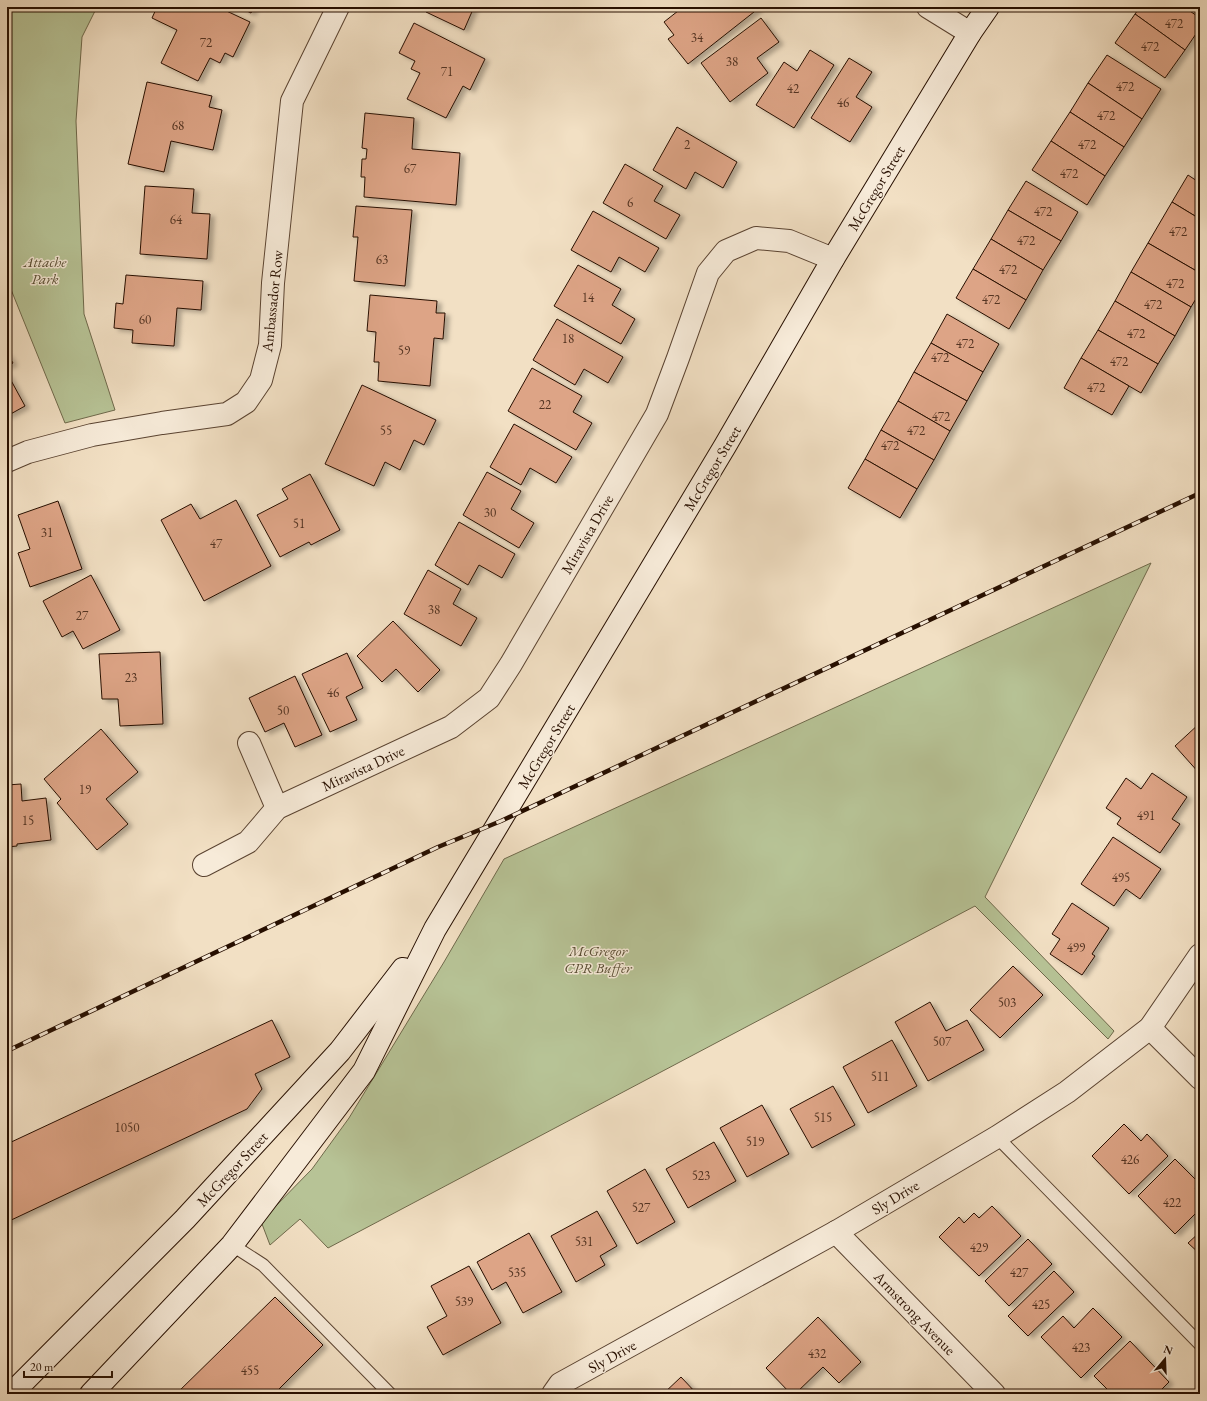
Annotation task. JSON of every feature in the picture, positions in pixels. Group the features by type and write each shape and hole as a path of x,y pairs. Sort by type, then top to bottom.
{"street":[{"name":"Ambassador Row","path":"7,461 28,452 92,435 227,414 246,402 261,380 270,345 273,283 292,101 338,7"},
{"path":"928,7 970,33"},
{"name":"McGregor Street","path":"91,1394 232,1245 364,1071 435,929 721,453 833,259 970,33 988,7"},
{"name":"Miravista Drive","path":"204,865 248,842 277,808 451,727 489,698 511,664 657,414 708,273 726,251 756,238 789,241 833,259"},
{"path":"249,743 277,808"},
{"name":"McGregor Street","path":"12,1394 18,1386 185,1219 340,1051 435,929"},
{"name":"Sly Drive","path":"553,1394 560,1384 836,1232 996,1137 1067,1092 1150,1028 1200,955"},
{"path":"1150,1028 1200,1078"},
{"name":"Armstrong Avenue","path":"836,1232 994,1394"}],"lane":[{"path":"996,1137 1200,1344"},
{"path":"232,1245 263,1265 390,1394"}],"green space":[{"name":"Attache Park","path":"7,7 97,7 82,37 76,121 84,314 115,410 65,423 10,287 7,283"},
{"name":"McGregor CPR Buffer","path":"1151,563 985,897 1114,1031 1108,1039 975,906 328,1248 300,1219 270,1245 262,1224 268,1214 312,1169 349,1118 444,962 504,859"}],"building":[{"path":"157,7 218,7 250,22 233,57 225,53 220,63 210,58 198,81 161,63 177,30 152,18"},
{"path":"239,7 254,7 251,13"},
{"path":"428,7 474,7 464,30 426,12"},
{"path":"683,7 759,8 688,64 668,39 674,35 664,22"},
{"path":"1140,7 1184,7 1200,18 1200,28 1185,50 1135,14"},
{"path":"1135,14 1185,50 1165,78 1115,43"},
{"path":"761,18 779,42 757,58 768,73 730,102 701,63"},
{"path":"414,23 485,59 470,90 463,86 446,118 407,99 420,73 411,69 415,61 399,53"},
{"path":"810,50 834,65 794,128 756,105 784,62 797,71"},
{"path":"1107,55 1161,89 1142,119 1088,83"},
{"path":"849,58 872,72 856,97 872,107 850,142 811,118"},
{"path":"147,82 212,96 209,107 222,110 213,150 171,141 164,172 128,164"},
{"path":"1088,83 1142,119 1124,147 1070,112"},
{"path":"1070,112 1124,147 1105,176 1051,141"},
{"path":"365,113 414,118 412,149 460,153 456,205 364,197 365,177 361,177 362,159 366,159 367,149 362,148"},
{"path":"677,127 737,162 723,188 695,172 686,189 653,170"},
{"path":"1051,141 1105,176 1087,205 1032,170"},
{"path":"625,164 663,186 654,201 680,215 666,239 603,203"},
{"path":"1188,175 1200,183 1200,219 1172,202"},
{"path":"1026,181 1078,212 1061,241 1008,210"},
{"path":"145,186 194,189 192,213 210,214 207,259 140,254"},
{"path":"1172,202 1200,219 1200,273 1148,243"},
{"path":"356,206 412,210 405,286 354,281 358,237 353,237"},
{"path":"1008,210 1061,241 1043,270 991,239"},
{"path":"593,211 659,248 645,272 619,257 611,272 571,250"},
{"path":"991,239 1043,270 1026,300 973,269"},
{"path":"1148,243 1200,273 1200,292 1191,307 1131,272"},
{"path":"578,265 621,289 612,305 635,319 621,344 554,306"},
{"path":"973,269 1026,300 1009,329 956,298"},
{"path":"1131,272 1191,307 1175,336 1115,301"},
{"path":"126,275 203,281 201,310 177,308 174,346 132,343 133,330 114,328 116,303 123,304"},
{"path":"370,295 437,301 436,313 445,313 443,339 434,338 430,386 378,381 379,362 374,362 376,332 367,331"},
{"path":"1115,301 1175,336 1158,364 1098,330"},
{"path":"947,314 999,344 983,372 931,343"},
{"path":"557,319 623,357 608,383 584,369 575,385 533,360"},
{"path":"1098,330 1158,364 1141,393 1081,358"},
{"path":"931,343 983,372 967,401 914,372"},
{"path":"7,353 13,363 7,367"},
{"path":"1081,358 1129,386 1112,415 1064,388"},
{"path":"532,368 582,396 573,412 592,423 576,450 508,411"},
{"path":"914,372 967,401 950,431 898,401"},
{"path":"7,373 25,406 7,416"},
{"path":"362,385 436,420 424,445 414,440 400,470 385,462 374,486 325,464"},
{"path":"898,401 950,431 934,460 881,430"},
{"path":"514,424 572,457 556,483 530,468 521,485 490,467"},
{"path":"881,430 934,460 917,489 865,459"},
{"path":"865,459 917,489 900,518 848,488"},
{"path":"487,472 521,491 511,509 534,523 519,548 463,515"},
{"path":"310,474 340,530 311,545 309,542 280,557 257,515 288,499 282,489"},
{"path":"236,500 271,566 204,601 161,520 191,504 200,519"},
{"path":"58,501 82,569 30,587 18,553 30,549 18,515"},
{"path":"459,522 515,554 502,578 479,565 468,585 435,565"},
{"path":"428,570 461,589 453,604 477,618 461,646 404,614"},
{"path":"91,575 120,630 83,649 73,631 62,637 43,601"},
{"path":"393,621 440,670 418,692 396,669 382,682 357,656"},
{"path":"160,652 163,724 120,726 118,699 102,699 99,654"},
{"path":"347,653 363,688 346,697 357,720 330,732 302,674"},
{"path":"295,676 322,735 295,747 284,723 265,732 249,698"},
{"path":"1200,723 1200,774 1175,746"},
{"path":"101,729 138,772 106,799 128,824 97,850 57,803 61,799 44,779"},
{"path":"1152,773 1187,797 1172,819 1180,824 1160,853 1117,824 1121,818 1106,808 1126,778 1141,789"},
{"path":"21,784 22,801 46,798 51,840 17,844 17,846 7,847 7,785"},
{"path":"1113,837 1161,869 1140,899 1126,889 1114,906 1081,884"},
{"path":"1072,903 1109,928 1092,954 1095,956 1082,975 1050,954 1060,939 1052,934"},
{"path":"1013,966 1043,995 1000,1038 970,1010"},
{"path":"930,1002 946,1031 967,1020 984,1050 928,1081 895,1022"},
{"path":"272,1020 290,1057 255,1074 262,1089 247,1109 7,1222 7,1144"},
{"path":"892,1040 917,1086 868,1113 843,1067"},
{"path":"833,1086 855,1125 812,1148 790,1109"},
{"path":"762,1105 789,1154 747,1177 720,1128"},
{"path":"1124,1124 1141,1141 1147,1134 1168,1156 1129,1194 1092,1156"},
{"path":"714,1142 736,1181 688,1208 666,1169"},
{"path":"1175,1159 1200,1184 1195,1188 1200,1194 1200,1209 1175,1234 1138,1196"},
{"path":"645,1169 675,1222 637,1244 607,1191"},
{"path":"992,1206 1021,1236 979,1276 939,1237 959,1217 964,1223 974,1213 979,1218"},
{"path":"597,1211 617,1246 600,1256 605,1265 576,1282 551,1236"},
{"path":"1200,1232 1200,1254 1188,1243"},
{"path":"529,1233 562,1292 523,1313 506,1282 492,1290 477,1262"},
{"path":"1028,1239 1052,1264 1009,1306 985,1281"},
{"path":"469,1266 501,1323 443,1355 427,1327 447,1316 431,1286"},
{"path":"1054,1271 1074,1292 1028,1336 1008,1316"},
{"path":"275,1297 323,1345 274,1394 176,1394"},
{"path":"1093,1308 1122,1337 1081,1378 1041,1337 1063,1316 1074,1328"},
{"path":"818,1317 861,1362 839,1383 823,1367 795,1394 791,1394 766,1368"},
{"path":"1130,1341 1169,1382 1157,1394 1112,1394 1094,1376"},
{"path":"681,1377 697,1394 663,1394"}],"railway":[{"path":"7,1051 438,847 501,821 1200,493"}]}
